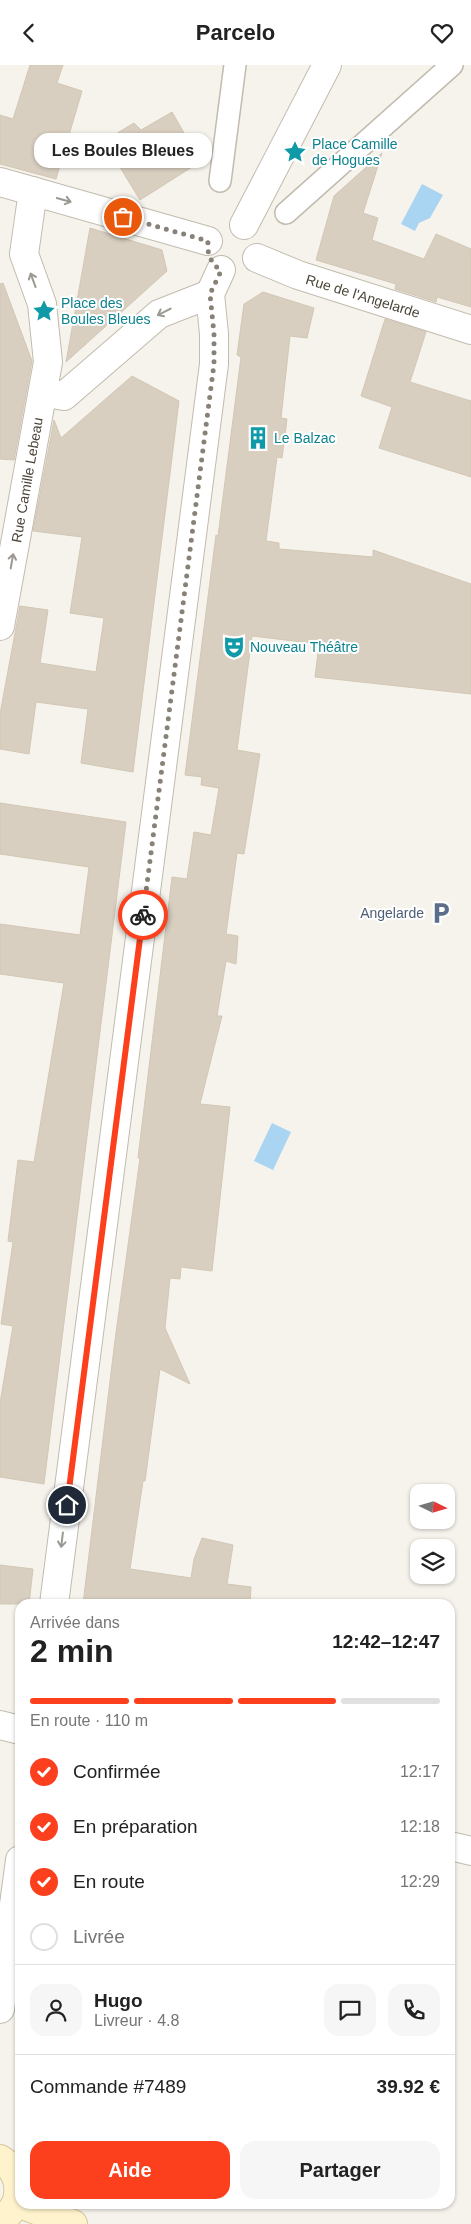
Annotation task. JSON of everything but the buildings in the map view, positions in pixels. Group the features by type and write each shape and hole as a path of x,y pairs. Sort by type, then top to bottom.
{"main road":[{"path":"0,2159 15,2174"},
{"path":"21,2209 73,2224"}],"street":[{"path":"244,225 327,65"},
{"path":"0,182 208,241"},
{"name":"Rue Camille Lebeau","path":"0,627 48,362 42,304 24,254 33,191"},
{"path":"43,392 64,396 159,314 215,282 229,273 245,270 256,258 257,241 250,229 244,225 230,222 222,224 216,228 208,241 209,258 214,265 215,282 214,364 55,1599"},
{"name":"Rue de l'Angelarde","path":"256,258 276,268 471,330"},
{"path":"0,1725 15,1729"},
{"path":"455,1846 471,1851"},
{"path":"0,2009 15,1897"}],"lane":[{"path":"220,181 235,65"},
{"path":"286,213 452,65"}],"water":[{"path":"422,184 443,195 430,218 419,223 415,231 401,224"},
{"path":"272,1123 291,1132 273,1170 254,1161"}],"way so far":[{"path":"123,217 208,241 209,258 221,271 210,294 215,348 214,364 143,915"}],"place":[{"name":"Place Camille de Hogues","path":"295,152"},
{"name":"Les Boules Bleues","path":"123,217"},
{"name":"Place des Boules Bleues","path":"44,311"},
{"name":"Le Balzac","path":"258,438"},
{"name":"Nouveau Théâtre","path":"234,647"},
{"name":"Angelarde","path":"441,913"}],"route":[{"path":"67,1505 143,915"}]}
